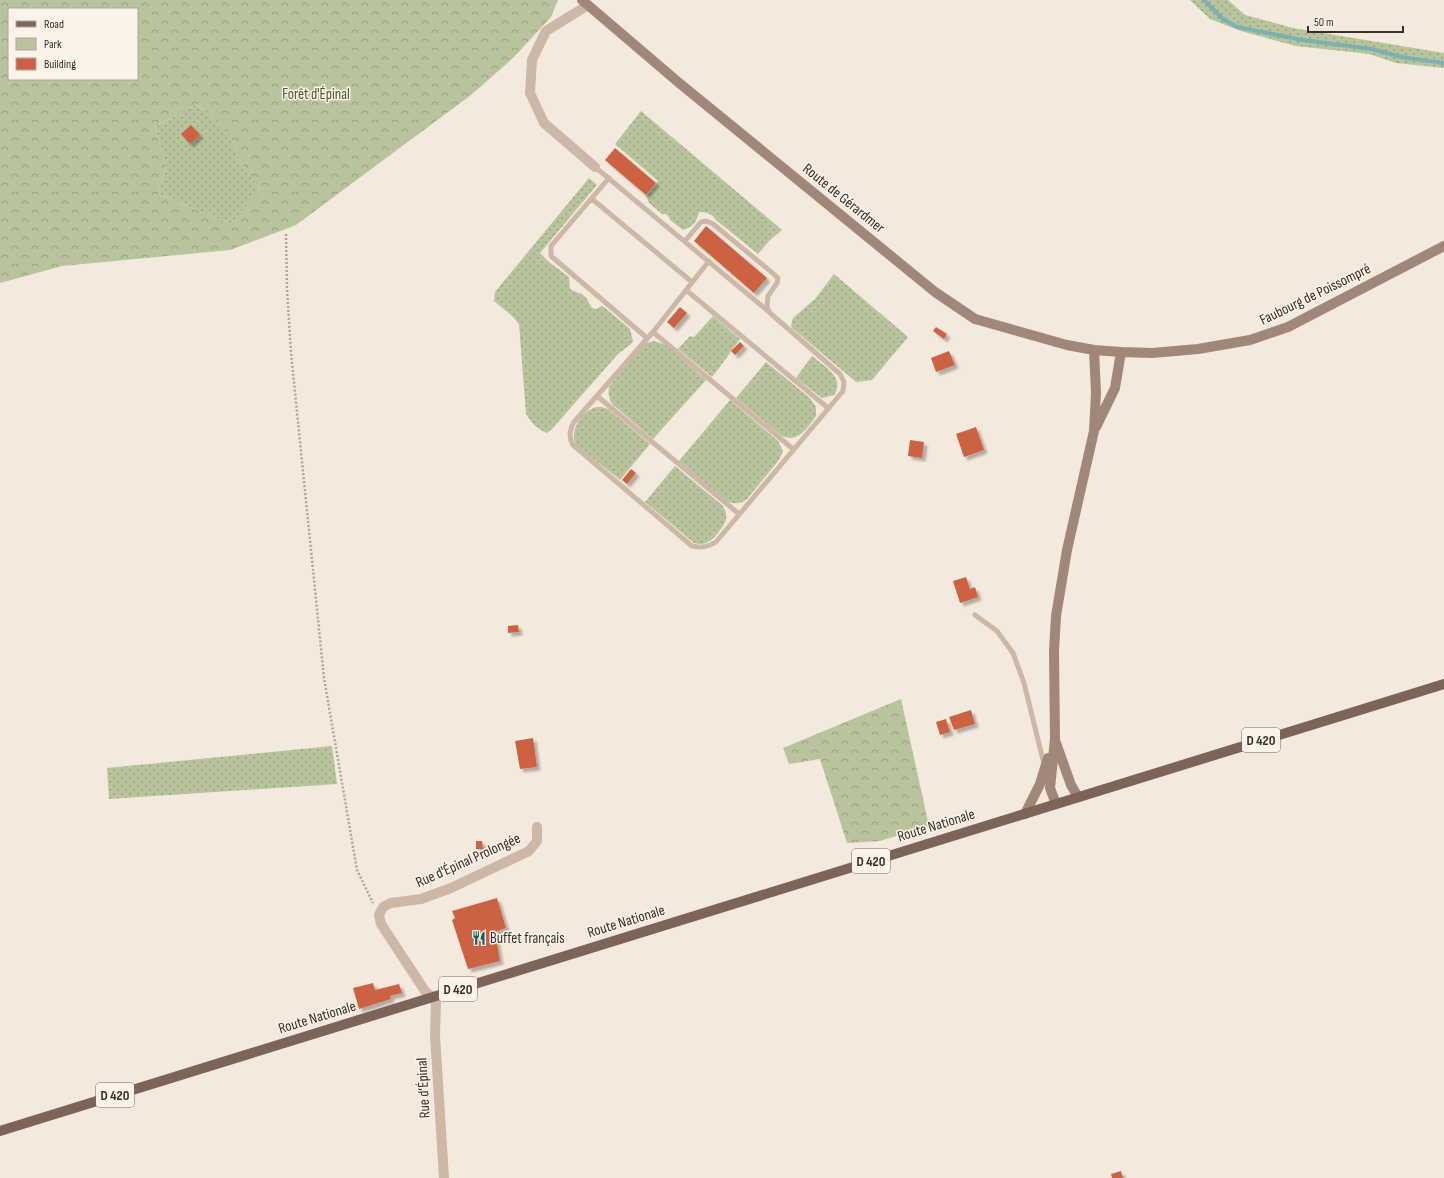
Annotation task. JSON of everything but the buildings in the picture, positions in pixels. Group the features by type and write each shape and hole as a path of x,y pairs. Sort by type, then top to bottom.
{"main road":[{"name":"Route de Gérardmer","path":"585,3 678,82 935,292 975,319 1067,345 1094,350 1121,352"},
{"name":"Faubourg de Poissompré","path":"1121,352 1167,352 1198,349 1250,340 1288,327 1444,246"},
{"path":"1056,804 1050,788 1055,739 1054,657 1056,616 1067,550 1094,431 1096,392 1094,350"},
{"path":"1094,431 1115,388 1121,352"},
{"name":"D 420","path":"1078,797 1444,684"},
{"path":"1025,814 1040,784 1055,739"},
{"path":"1055,739 1071,785 1078,797"},
{"name":"Route Nationale","path":"0,1131 1078,797"}],"street":[{"path":"585,3 546,31 532,60 530,92 544,123 595,167"},
{"name":"Rue d'Épinal Prolongée","path":"379,915 383,907 392,903 421,899 451,888 529,851 537,841 537,827"},
{"path":"379,915 381,924 425,991 432,997"},
{"name":"Rue d’Épinal","path":"432,997 436,1003 435,1035 444,1178"}],"lane":[{"path":"595,167 709,261 770,313 840,374 844,382 842,391 716,542 708,547 699,548 692,546 573,445 570,440 571,427 574,422 653,332 709,261"},
{"path":"609,178 551,246 551,256 647,338"},
{"path":"592,199 692,282"},
{"path":"685,241 701,222 706,221 713,224 769,270 778,278 778,283 768,296 766,307 770,313"},
{"path":"686,290 828,408"},
{"path":"653,332 793,449"},
{"path":"597,396 739,514"},
{"path":"975,615 997,631 1013,653 1024,683 1045,769"}],"path":[{"path":"286,234 287,289 291,353 324,678 357,870 379,915"}],"green space":[{"name":"Forêt d'Épinal","path":"0,0 558,0 551,17 513,58 471,95 296,225 230,250 62,266 0,283","holes":["197,104 230,133 238,159 260,190 231,224 158,194 166,167 155,127"]},
{"path":"1190,0 1228,0 1245,15 1293,28 1444,53 1444,68 1396,63 1369,54 1296,46 1241,31 1210,19"},
{"path":"197,104 230,133 238,159 260,190 231,224 158,194 166,167 155,127"},
{"path":"641,111 782,230 770,240 758,254 709,213 699,212 694,224 683,230 670,220 666,214 662,214 649,203 646,196 658,181 615,144"},
{"path":"589,178 597,185 540,253 569,277 570,289 585,297 592,308 597,309 601,306 604,307 630,329 633,341 618,354 547,433 540,430 526,414 519,324 494,301 495,292"},
{"path":"834,274 908,337 872,380 856,382 792,328 791,325 793,318 815,299"},
{"path":"713,316 740,339 712,377 678,349 690,336 694,337"},
{"path":"654,341 666,345 706,380 653,439 612,404 609,398 609,387 642,346"},
{"path":"812,356 827,368 835,378 837,389 834,395 822,398 796,378"},
{"path":"766,362 810,398 816,407 816,416 802,433 793,438 782,436 736,398"},
{"path":"730,400 778,441 783,451 779,460 747,499 738,503 728,502 679,461"},
{"path":"597,407 608,409 650,444 620,480 576,445 574,439 576,427 582,416 586,412"},
{"path":"675,466 722,505 726,513 725,523 721,529 710,541 705,544 694,543 645,502"},
{"path":"901,699 929,826 880,841 847,843 820,759 789,764 783,748"},
{"path":"332,746 337,784 109,799 107,768"}],"waterway":[{"path":"1204,0 1223,19 1237,27 1302,40 1372,49 1401,57 1444,63"}],"place":[{"name":"Buffet français","path":"479,938"}]}
